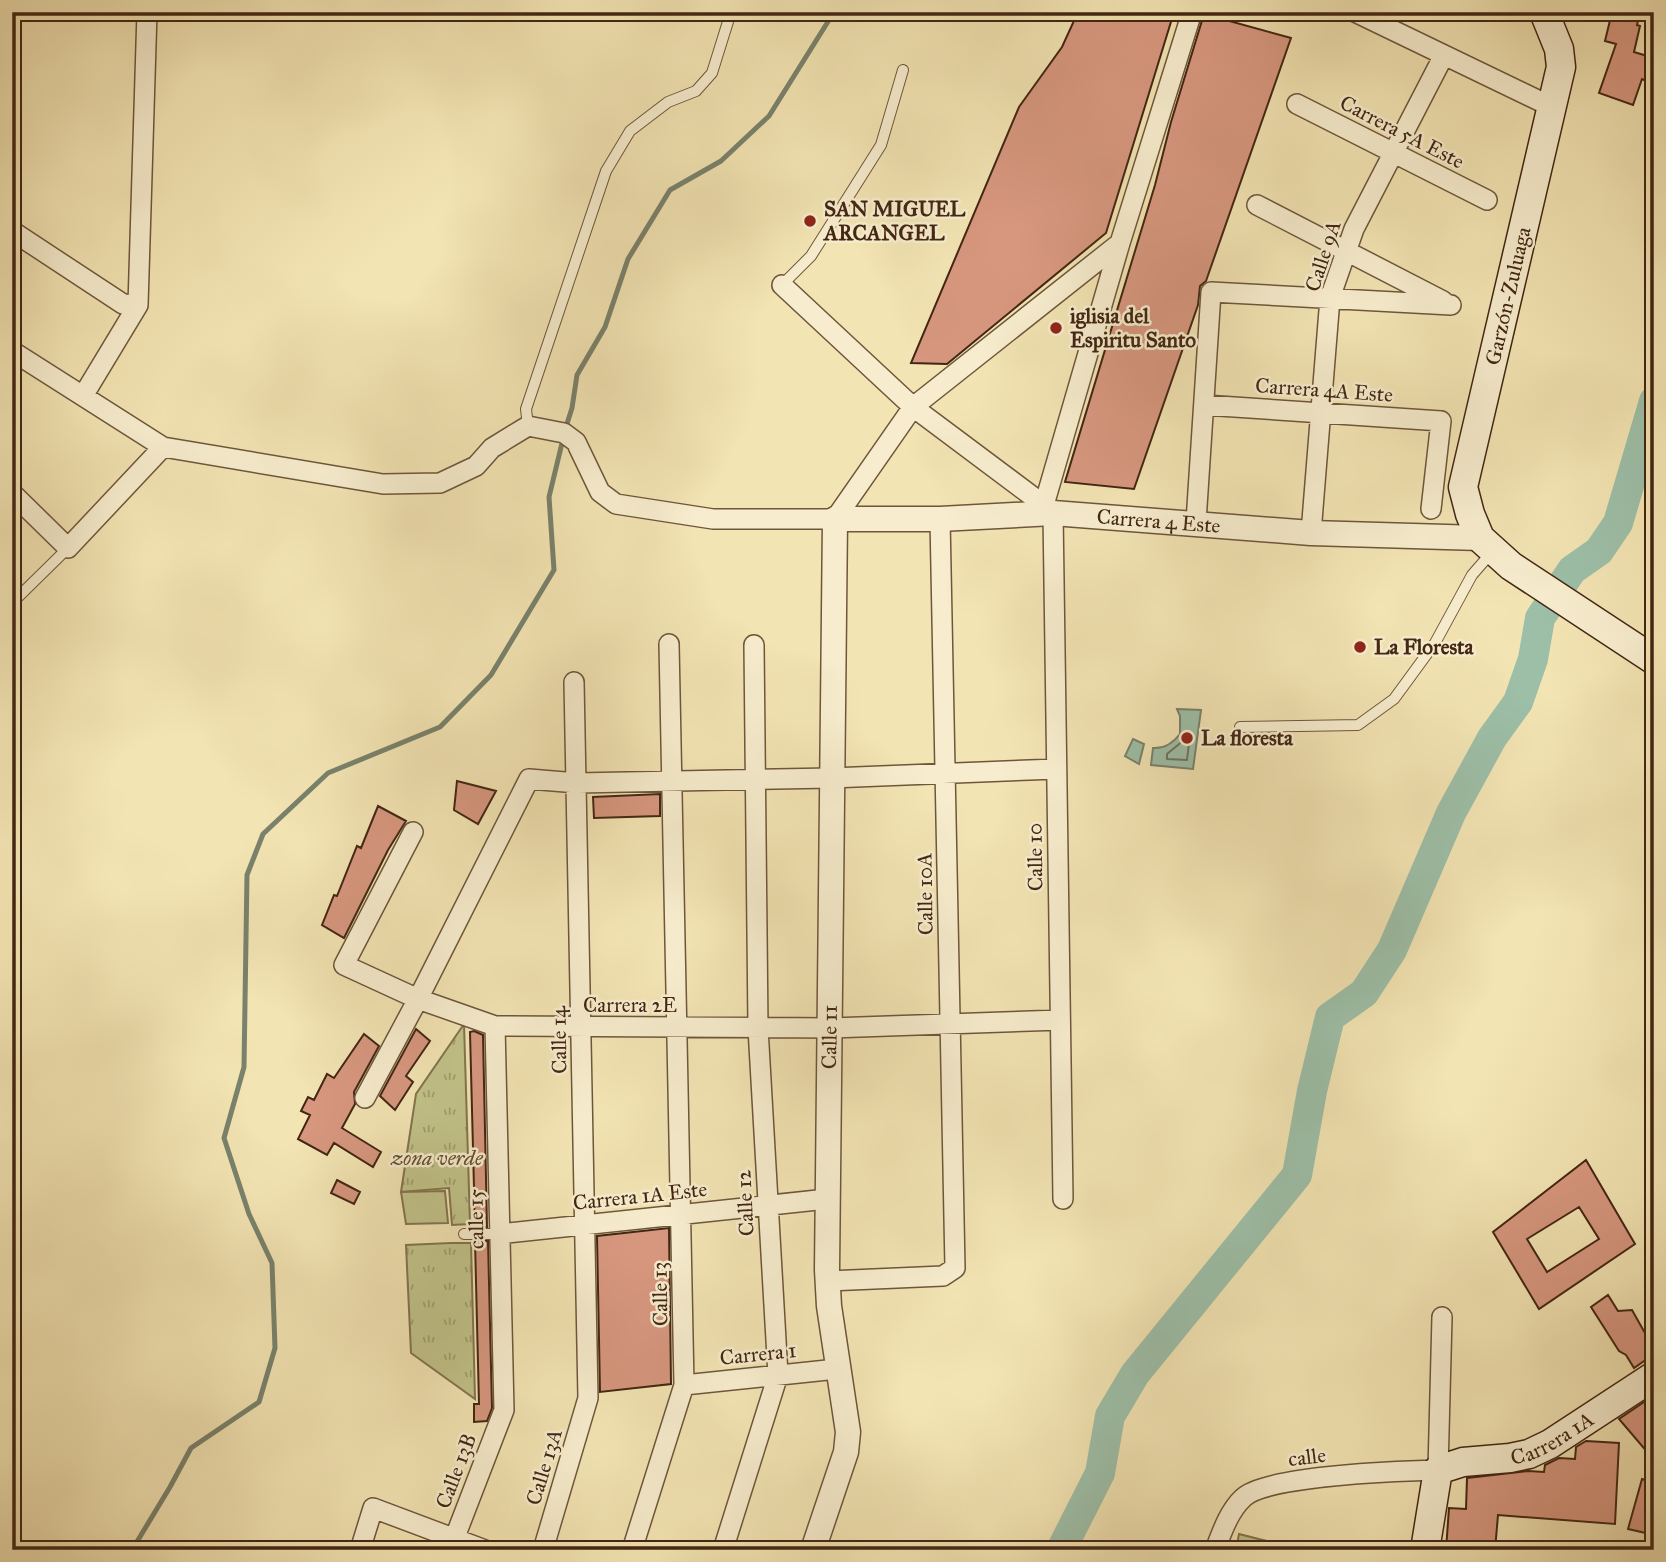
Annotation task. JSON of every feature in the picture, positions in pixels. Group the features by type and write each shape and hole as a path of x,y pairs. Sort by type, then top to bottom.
{"main road":[{"name":"Garzón-Zuluaga","path":"1495,551 1470,514 1463,487 1561,67 1559,49 1544,12"},
{"path":"1495,551 1566,603 1654,660"},
{"name":"Carrera 1A","path":"1438,1470 1463,1462 1530,1454 1550,1444 1654,1376"},
{"path":"1425,1550 1438,1470"}],"street":[{"path":"83,396 138,305 147,12"},
{"name":"Calle 10","path":"1063,1199 1049,509 1120,243 1192,12"},
{"path":"1355,12 1552,107"},
{"name":"Calle 9A","path":"1311,533 1330,298 1354,229 1444,55"},
{"name":"Carrera 5A Este","path":"1297,104 1487,200"},
{"path":"1196,523 1211,292 1451,305 1256,205"},
{"path":"12,231 123,304 138,305"},
{"path":"12,351 163,447 383,484 440,483 476,466 492,447 528,426 564,433 576,442 600,492 616,503 713,519 835,519 913,407 1120,243"},
{"path":"782,285 913,407 1049,509"},
{"name":"Carrera 4A Este","path":"1203,405 1441,421 1431,509"},
{"path":"12,493 68,548 163,447"},
{"name":"Carrera 4 Este","path":"835,519 940,519 1049,509 1495,551"},
{"name":"Calle 11","path":"813,1550 846,1452 848,1432 837,1368 828,1281 835,519"},
{"name":"Calle 10A","path":"828,1281 943,1276 955,1268 940,519"},
{"name":"Calle 13","path":"632,1550 684,1385 669,644"},
{"name":"Calle 12","path":"754,645 758,1028 778,1375"},
{"name":"Calle 14","path":"574,682 588,1398"},
{"path":"365,1098 529,779 577,783 831,778 1056,769"},
{"name":"Carrera 2E","path":"413,832 344,965 418,999 495,1026 831,1028 1060,1020"},
{"name":"calle 15","path":"495,1026 504,1410"},
{"name":"Carrera 1A Este","path":"499,1234 827,1199"},
{"path":"1438,1470 1441,1317"},
{"name":"Carrera 1","path":"684,1385 837,1368"},
{"path":"723,1550 778,1375"},
{"name":"Calle 13A","path":"543,1550 588,1398"},
{"name":"Calle 13B","path":"452,1544 504,1410"},
{"name":"calle","path":"1215,1550 1232,1513 1244,1496 1266,1485 1377,1471 1438,1470"},
{"path":"360,1550 373,1508 452,1544 485,1550"}],"lane":[{"path":"528,426 526,409 606,172 630,131 668,102 696,91 712,73 731,12"},
{"path":"782,285 811,256 881,145 903,70"},
{"path":"12,603 68,548"},
{"path":"1240,727 1358,725 1394,699 1435,642 1472,575 1495,551"},
{"path":"464,1234 499,1234"}],"green space":[{"name":"zona verde","path":"464,1024 470,1224 452,1225 449,1188 401,1192 416,1094"},
{"path":"445,1191 448,1223 406,1224 401,1192"},
{"path":"471,1243 475,1399 411,1353 406,1245"},
{"path":"1239,1534 1298,1549 1298,1550 1236,1550"}],"water":[{"name":"La floresta","path":"1177,709 1201,710 1193,769 1151,765 1153,748 1168,745 1180,734 1180,716"},
{"path":"1133,739 1144,744 1139,764 1125,756"}],"building":[{"path":"1078,12 1174,12 1106,233 947,364 911,363 1019,107 1062,47"},
{"path":"1612,12 1640,12 1634,52 1654,58 1651,83 1642,79 1633,105 1599,93 1616,44 1605,41"},
{"path":"1204,14 1291,38 1206,281 1200,286 1198,305 1134,489 1065,482 1155,185"},
{"path":"457,781 496,791 478,824 454,810"},
{"path":"660,794 660,816 594,818 593,797"},
{"path":"378,806 406,821 388,850 344,938 322,925 357,846 361,848"},
{"path":"416,1029 430,1041 406,1076 413,1082 395,1110 380,1096"},
{"path":"470,1032 483,1035 487,1227 475,1227"},
{"path":"364,1034 379,1046 354,1092 355,1104 342,1128 381,1152 373,1167 334,1143 327,1155 298,1139 310,1115 301,1111 308,1097 314,1100 327,1074 334,1078"},
{"path":"1586,1160 1635,1244 1539,1309 1493,1232","holes":["1579,1207 1599,1239 1547,1272 1527,1239"]},
{"path":"337,1180 360,1192 354,1204 331,1193"},
{"path":"669,1228 671,1384 600,1392 597,1236"},
{"path":"475,1241 488,1241 492,1408 487,1421 474,1422 474,1404 479,1404"},
{"path":"1608,1295 1618,1311 1632,1310 1654,1349 1654,1354 1634,1368 1626,1355 1619,1351 1591,1307"},
{"path":"1647,1400 1651,1405 1645,1410 1654,1421 1654,1460 1619,1419"},
{"path":"1586,1441 1619,1443 1615,1524 1498,1515 1495,1550 1446,1550 1449,1508 1466,1509 1467,1478 1528,1471 1544,1472 1545,1465 1559,1458 1575,1459 1576,1447"},
{"path":"1642,1479 1654,1483 1654,1524 1650,1534 1628,1529"}],"waterway":[{"path":"565,430 572,408 577,375 605,327 628,259 670,190 721,161 769,116 834,12"},
{"path":"1061,1550 1100,1473 1110,1416 1135,1374 1297,1175 1312,1091 1330,1017 1364,993 1392,950 1451,813 1492,738 1518,702 1533,659 1540,618 1572,570 1599,551 1618,523 1654,401"},
{"path":"132,1550 191,1448 259,1402 275,1348 272,1263 249,1214 224,1138 244,1067 247,875 263,834 328,773 440,727 491,675 554,570 549,497 563,439"}],"place":[{"name":"SAN MIGUEL ARCANGEL","path":"810,221"},
{"name":"iglisia del Espiritu Santo","path":"1056,328"},
{"name":"La Floresta","path":"1360,647"},
{"name":"La floresta","path":"1187,738"}]}
